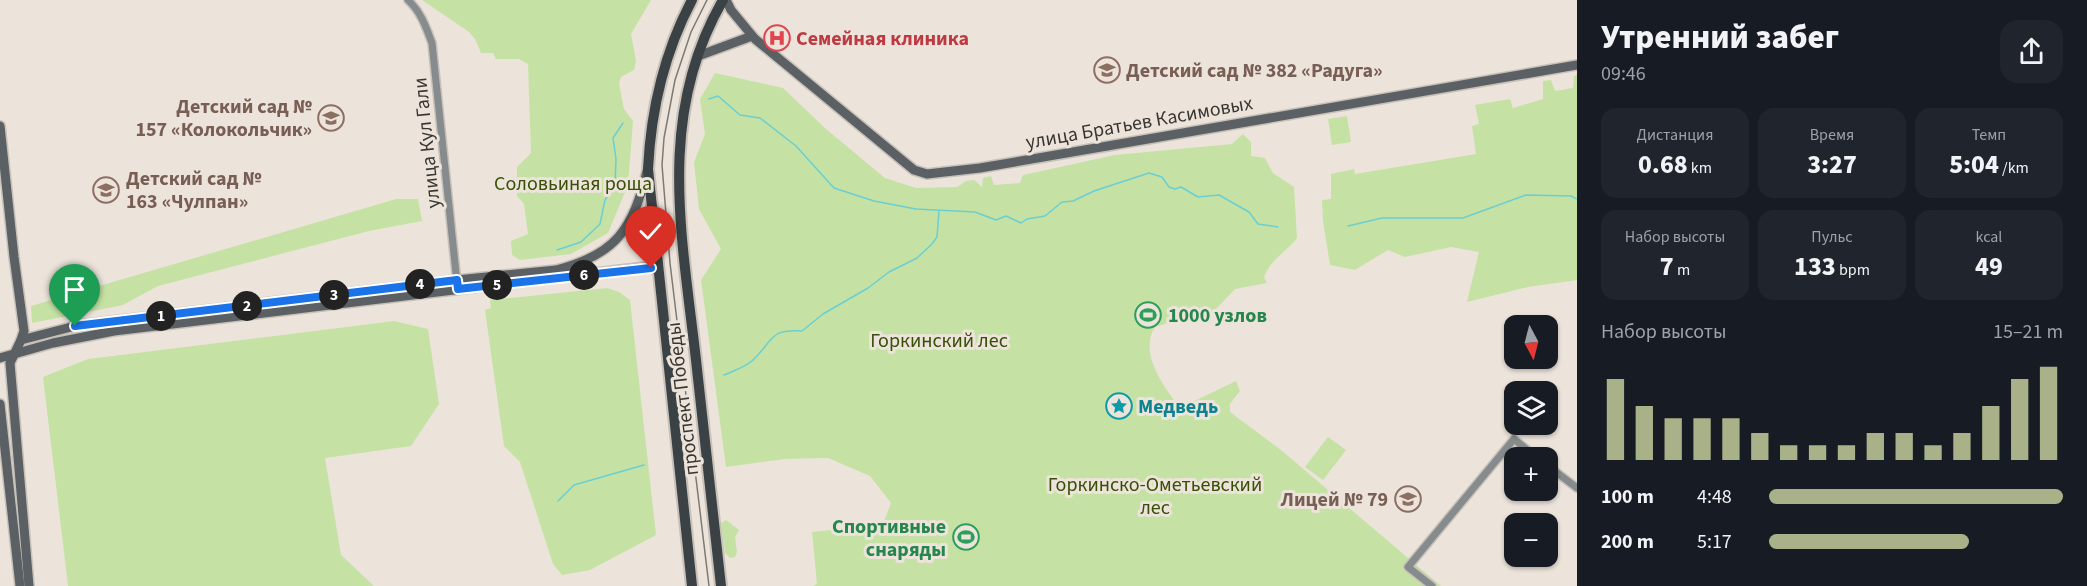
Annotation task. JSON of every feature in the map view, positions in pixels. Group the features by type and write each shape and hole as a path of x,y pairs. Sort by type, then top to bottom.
{"main road":[{"name":"проспект Победы","path":"691,585 648,169 653,110 660,78 683,16 692,0"},
{"name":"проспект Победы","path":"721,586 678,189 680,133 688,88 698,56 724,0"}],"street":[{"name":"улица Кул Гали","path":"408,0 415,7 425,25 432,44 457,284"},
{"path":"683,16 684,0"},
{"name":"улица Братьев Касимовых","path":"724,0 752,36 914,170 927,174 980,168 1577,65"},
{"path":"698,56 752,36"},
{"path":"0,126 24,331 10,363 10,375 29,586"},
{"path":"0,358 76,338 138,328 556,270 592,258 612,245 637,210 648,169"},
{"path":"21,340 75,326 457,284 645,267 658,270"},
{"path":"75,326 72,330 76,338"},
{"path":"0,404 20,586"},
{"path":"1507,447 1514,439 1524,447"},
{"path":"1429,584 1408,567 1504,451"},
{"path":"1558,474 1577,488"}],"green space":[{"name":"Соловьиная роща","path":"422,0 651,0 631,34 636,61 634,70 621,77 619,84 624,109 633,121 628,185 608,233 571,254 520,260 512,255 511,241 528,234 524,204 517,196 517,167 531,153 528,64 519,59 496,59 493,53 481,53 469,32"},
{"name":"Горкинский лес","path":"715,73 783,88 826,129 885,178 916,188 957,187 966,181 974,180 982,187 983,178 991,176 994,185 1020,183 1023,175 1115,155 1232,144 1243,134 1251,142 1251,156 1265,158 1273,173 1294,187 1297,238 1267,270 1264,277 1267,283 1235,289 1216,309 1155,327 1151,337 1151,359 1167,391 1180,408 1236,381 1240,391 1230,404 1230,412 1281,450 1441,586 813,586 817,584 812,532 883,524 891,503 870,476 828,458 785,459 726,467 701,280 721,249 699,209 694,162 705,134 700,99"},
{"path":"1577,75 1577,280 1528,287 1467,302 1479,252 1451,247 1405,257 1388,250 1355,270 1330,265 1322,200 1331,199 1331,174 1354,169 1355,174 1476,154 1472,126 1479,124 1475,105 1510,99 1513,108 1543,99 1543,81 1551,80 1555,91 1573,88 1574,76"},
{"path":"1347,116 1351,142 1332,145 1328,119"},
{"path":"396,199 418,199 422,221 369,231 158,286 123,305 32,323 31,306"},
{"path":"607,288 619,292 630,300 656,535 590,570 562,575 553,564 520,462 504,446 485,310 491,308 490,300"},
{"path":"394,321 428,329 439,404 411,446 325,458 341,555 374,586 68,586 43,377 88,359"},
{"path":"1328,437 1346,450 1323,480 1305,467"},
{"path":"726,520 739,530 735,537 737,552 735,557 730,558 725,553 721,523"}],"waterway":[{"path":"709,99 718,96 740,115 760,118 796,146 834,188 874,201 916,209 975,212 996,220 1006,216 1021,223 1027,219 1045,216 1062,202 1073,201 1094,191 1149,173 1162,177 1169,187 1175,189 1181,187 1198,197 1219,195 1249,212 1258,224 1278,227"},
{"path":"557,250 581,242 600,224 605,200 615,185 616,159 613,138 623,123"},
{"path":"1348,226 1382,218 1463,218 1526,195 1571,196 1577,199"},
{"path":"724,375 750,362 773,337 783,332 802,331 823,314 868,288 889,272 917,258 937,237 939,211"},
{"path":"558,501 574,485 644,465"}],"tram line":[{"path":"707,0 691,32 675,80 664,138 662,165 670,263 709,586"}],"place":[{"name":"Семейная клиника","path":"777,38"},
{"name":"Детский сад № 382 «Радуга»","path":"1107,70"},
{"name":"Детский сад № 157 «Колокольчик»","path":"331,118"},
{"name":"Детский сад № 163 «Чулпан»","path":"106,190"},
{"name":"1000 узлов","path":"1148,315"},
{"name":"Медведь","path":"1119,406"},
{"name":"Лицей № 79","path":"1408,499"},
{"name":"Спортивные снаряды","path":"966,537"}],"route":[{"path":"75,326 457,280 458,289 651,268"}],"park label":[{"name":"Горкинско-Ометьевский лес","path":"1155,496"}]}
